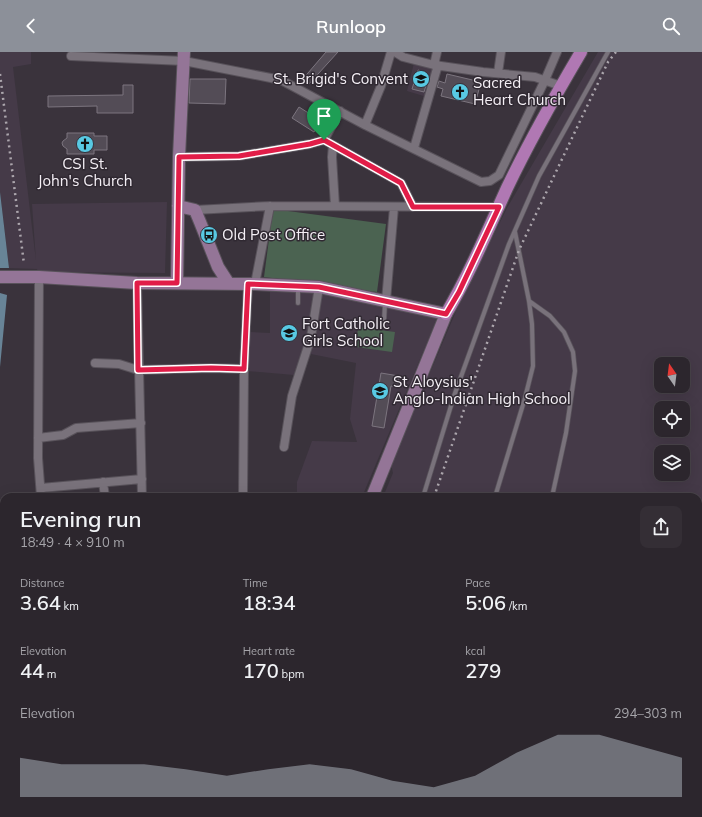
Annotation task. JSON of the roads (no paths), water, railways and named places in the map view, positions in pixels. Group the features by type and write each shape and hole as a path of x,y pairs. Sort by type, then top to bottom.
{"main road":[{"path":"374,493 446,314 459,292 508,186 561,86 581,52"},
{"path":"177,283 179,157 184,56"},
{"path":"178,206 195,210 218,267 229,284"},
{"path":"0,277 137,283 251,284 319,287 446,314"}],"street":[{"path":"366,124 381,86 391,52"},
{"path":"395,52 403,57 436,65 498,74 535,77 561,86"},
{"path":"414,148 436,65 437,52"},
{"path":"498,74 501,52"},
{"path":"71,56 184,56 281,80 481,182 490,181 499,174 557,52"},
{"path":"324,140 340,111"},
{"path":"179,157 239,156 310,144 324,140 401,183 413,207"},
{"path":"332,144 335,206"},
{"path":"195,210 270,206 499,207"},
{"path":"243,493 244,369 251,284 270,206"},
{"path":"386,301 394,207"},
{"path":"39,278 38,458 41,493"},
{"path":"137,283 142,493"},
{"path":"284,447 292,396 311,337 319,287"},
{"path":"95,363 119,364 138,370 211,368 244,369"},
{"path":"38,438 63,434 76,428 141,423"},
{"path":"41,488 142,479"},
{"path":"103,482 104,493"}],"lane":[{"path":"424,493 454,396 515,232 539,176 608,52"},
{"path":"496,493 525,398 533,366 532,324 529,301 515,232"},
{"path":"298,286 298,303"},
{"path":"384,322 386,301"},
{"path":"529,301 550,316 564,332 573,352 575,371 566,433 553,493"}],"water":[{"path":"0,192 9,268 0,268"},
{"path":"0,293 7,295 0,367"}],"railway":[{"path":"435,493 519,250 608,62 616,52"},
{"path":"0,74 24,264"}],"place":[{"name":"St. Brigid's Convent","path":"421,79"},
{"name":"Sacred Heart Church","path":"460,92"},
{"name":"CSI St. John's Church","path":"85,144"},
{"name":"Old Post Office","path":"209,235"},
{"name":"Fort Catholic Girls School","path":"289,333"},
{"name":"St Aloysius' Anglo-Indian High School","path":"380,391"}]}
